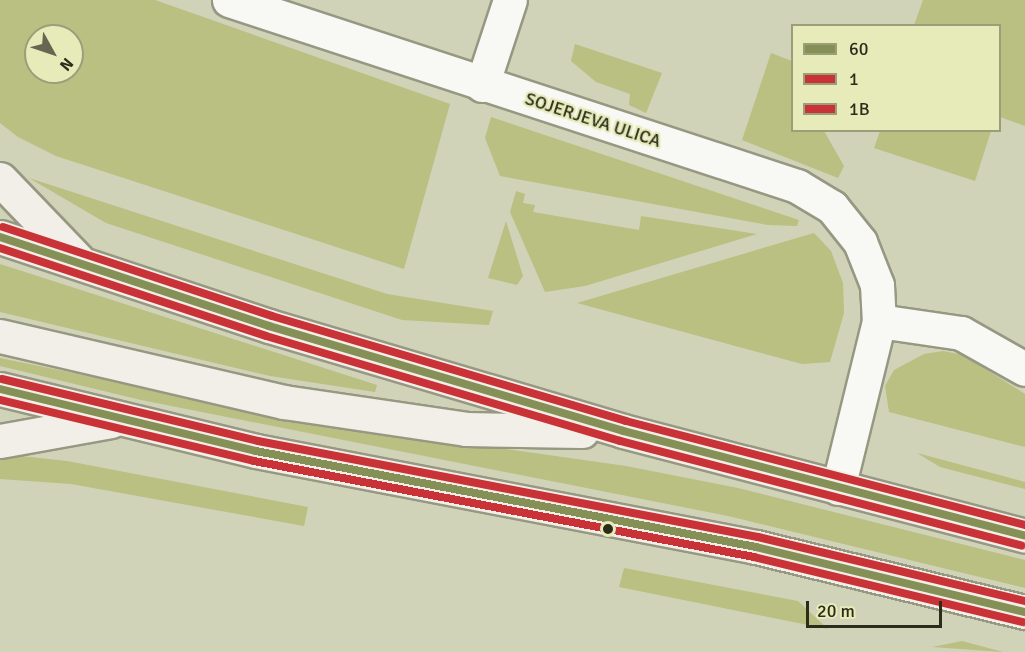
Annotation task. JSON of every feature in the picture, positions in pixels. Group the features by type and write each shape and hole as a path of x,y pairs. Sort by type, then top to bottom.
{"main road":[{"path":"0,179 82,264"},
{"path":"0,237 269,326 623,431 1025,536"},
{"path":"0,336 284,402 466,429 623,431"},
{"path":"0,389 256,451 756,547 1025,612"},
{"path":"0,441 122,419"}],"street":[{"name":"SOJERJEVA ULICA","path":"229,0 815,195 843,216 865,252 877,285 879,321 838,488"},
{"path":"482,85 510,0"},
{"path":"879,321 961,333 1025,369"}],"green space":[{"path":"0,0 155,0 450,104 404,269 56,156 18,137 0,123"},
{"path":"923,0 1025,0 1025,126 1001,117 1001,24 914,24"},
{"path":"575,44 662,73 646,113 629,105 630,94 596,82 571,61"},
{"path":"771,53 791,61 791,132 825,132 844,166 838,178 742,140"},
{"path":"491,117 799,220 797,226 768,225 500,176 485,138"},
{"path":"879,132 991,132 975,181 874,148"},
{"path":"29,178 387,294 493,311 489,325 402,320 106,223"},
{"path":"516,191 525,194 523,203 535,205 533,212 639,230 641,216 757,234 585,286 545,292 510,212"},
{"path":"506,221 523,276 517,285 488,278"},
{"path":"814,233 831,251 843,283 844,313 830,362 802,364 577,303"},
{"path":"0,264 377,385 375,392 270,376 0,312"},
{"path":"943,351 963,355 1025,394 1025,447 889,412 885,386 894,370 924,354"},
{"path":"0,358 302,420 626,466 738,488 1025,560 1025,588 728,516 141,400 0,366"},
{"path":"917,453 1025,482 1025,489 940,467"},
{"path":"21,456 67,461 308,507 304,526 71,484 0,479 0,458"},
{"path":"624,568 798,601 828,629 619,587"},
{"path":"962,641 1003,652 932,647"}],"transit line":[{"name":"1B","path":"3,227 272,316 626,421 1025,525"},
{"name":"60","path":"0,237 269,326 623,431 1025,536"},
{"name":"1","path":"0,248 266,336 620,441 1022,546"},
{"name":"1B","path":"2,379 258,441 758,537 1025,601"},
{"name":"60","path":"0,389 256,451 756,547 1025,612"},
{"name":"1","path":"0,400 254,461 754,557 1023,622"}]}
